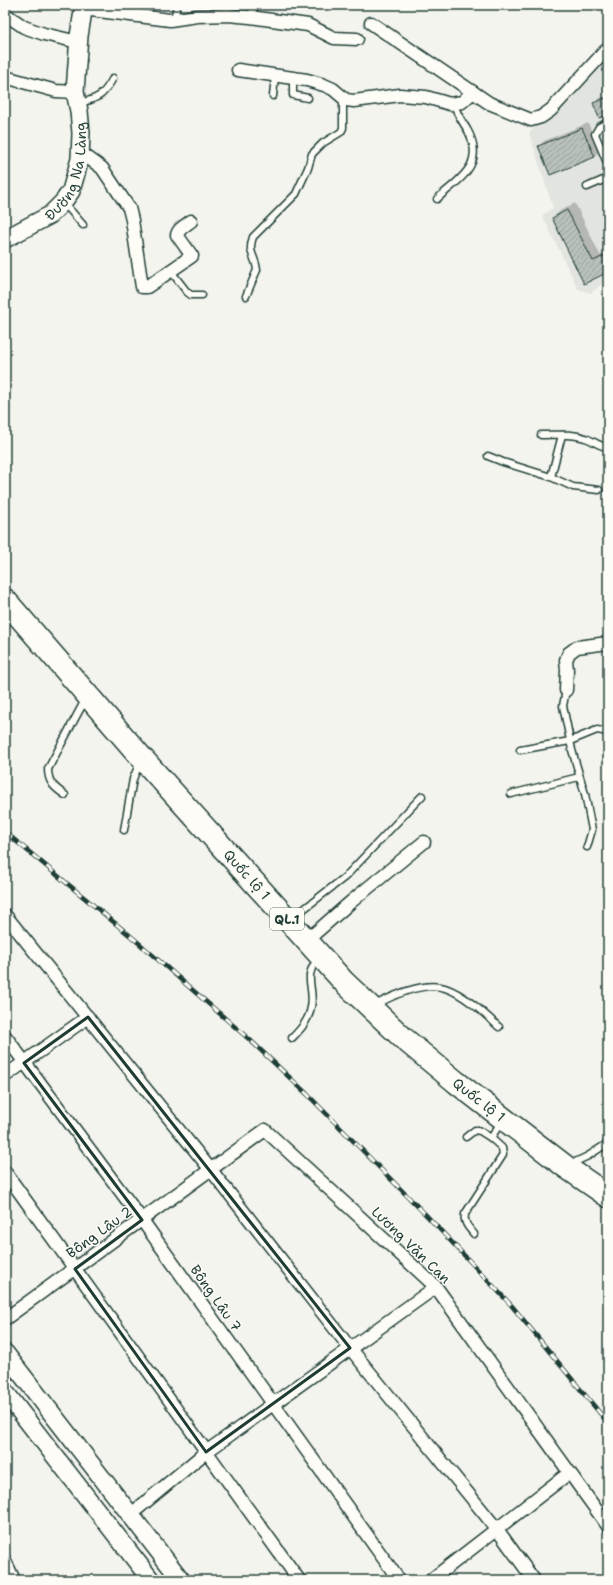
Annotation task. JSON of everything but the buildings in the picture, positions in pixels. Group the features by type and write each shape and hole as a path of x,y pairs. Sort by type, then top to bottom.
{"highway":[{"name":"Quốc lộ 1","path":"5,600 141,757 344,982 402,1038 503,1119 566,1167 608,1196"}],"main road":[{"name":"Đường Na Làng","path":"5,239 50,215 63,202 71,190 80,159 81,133 76,98 78,42 84,7"},
{"path":"5,1353 181,1580"},
{"path":"5,1392 151,1580"}],"street":[{"path":"84,7 174,20 197,16 228,15 250,17 308,25 334,38 357,39"},
{"path":"8,16 24,27 44,34 78,42"},
{"path":"371,24 489,103 531,120 541,117 551,110 608,48"},
{"path":"238,70 293,78 324,85 333,89 346,100 354,102 391,95 413,95 454,104 462,102 473,92"},
{"path":"5,77 76,98"},
{"path":"80,152 102,168 129,208 142,287 147,287 192,256 177,235 177,232 191,221"},
{"path":"566,690 566,660 569,653 577,647 608,643"},
{"path":"313,949 352,901 424,842"},
{"path":"5,915 211,1170 350,1348 496,1528 534,1580"},
{"path":"5,1076 88,1017"},
{"name":"Bông Lâu 7","path":"5,1036 142,1220 399,1580"},
{"name":"Lương Văn Can","path":"211,1170 265,1130 436,1287 608,1526"},
{"name":"Bông Lâu 2","path":"5,1320 211,1170"},
{"path":"5,1172 299,1580"},
{"path":"130,1515 206,1452 436,1287"},
{"path":"431,1580 569,1472"},
{"path":"5,1561 14,1580"}],"lane":[{"path":"174,20 177,5"},
{"path":"250,17 255,5"},
{"path":"273,96 275,76"},
{"path":"76,98 93,100 108,88 113,78"},
{"path":"293,78 293,95 308,98"},
{"path":"246,296 257,270 257,266 251,254 250,244 253,237 296,194 308,168 312,154 323,143 341,132 343,128 343,97"},
{"path":"437,199 472,166 474,158 471,138 456,112 454,104"},
{"path":"608,122 599,127 595,134 608,165"},
{"path":"587,187 608,178"},
{"path":"63,202 83,225"},
{"path":"170,270 187,292 191,295 202,295"},
{"path":"541,435 585,437 602,447 608,447"},
{"path":"551,477 562,435"},
{"path":"488,456 551,477 573,487 599,490"},
{"path":"566,690 563,706 592,830 587,847"},
{"path":"65,795 53,786 48,777 48,769 88,695"},
{"path":"520,750 570,741 597,730 606,730 608,732"},
{"path":"124,830 133,779 141,757"},
{"path":"511,794 580,777"},
{"path":"288,921 345,877 422,796"},
{"path":"292,1038 303,1027 312,1007 310,973 313,965 313,949"},
{"path":"371,1007 392,996 409,990 428,986 444,987 480,1010 499,1027"},
{"path":"491,1138 503,1119"},
{"path":"466,1137 475,1130 480,1131 502,1148 503,1155 465,1214 464,1219 474,1234"},
{"path":"566,1167 588,1156 608,1143"}],"highlighted area":[{"path":"88,1017 350,1348 206,1452 75,1269 142,1220 24,1063"}],"shaded area":[{"path":"608,53 608,279 591,293 578,289 542,215 553,208 529,133"}],"railway":[{"path":"5,832 133,938 250,1040 307,1094 428,1217 512,1306 608,1423"}]}
